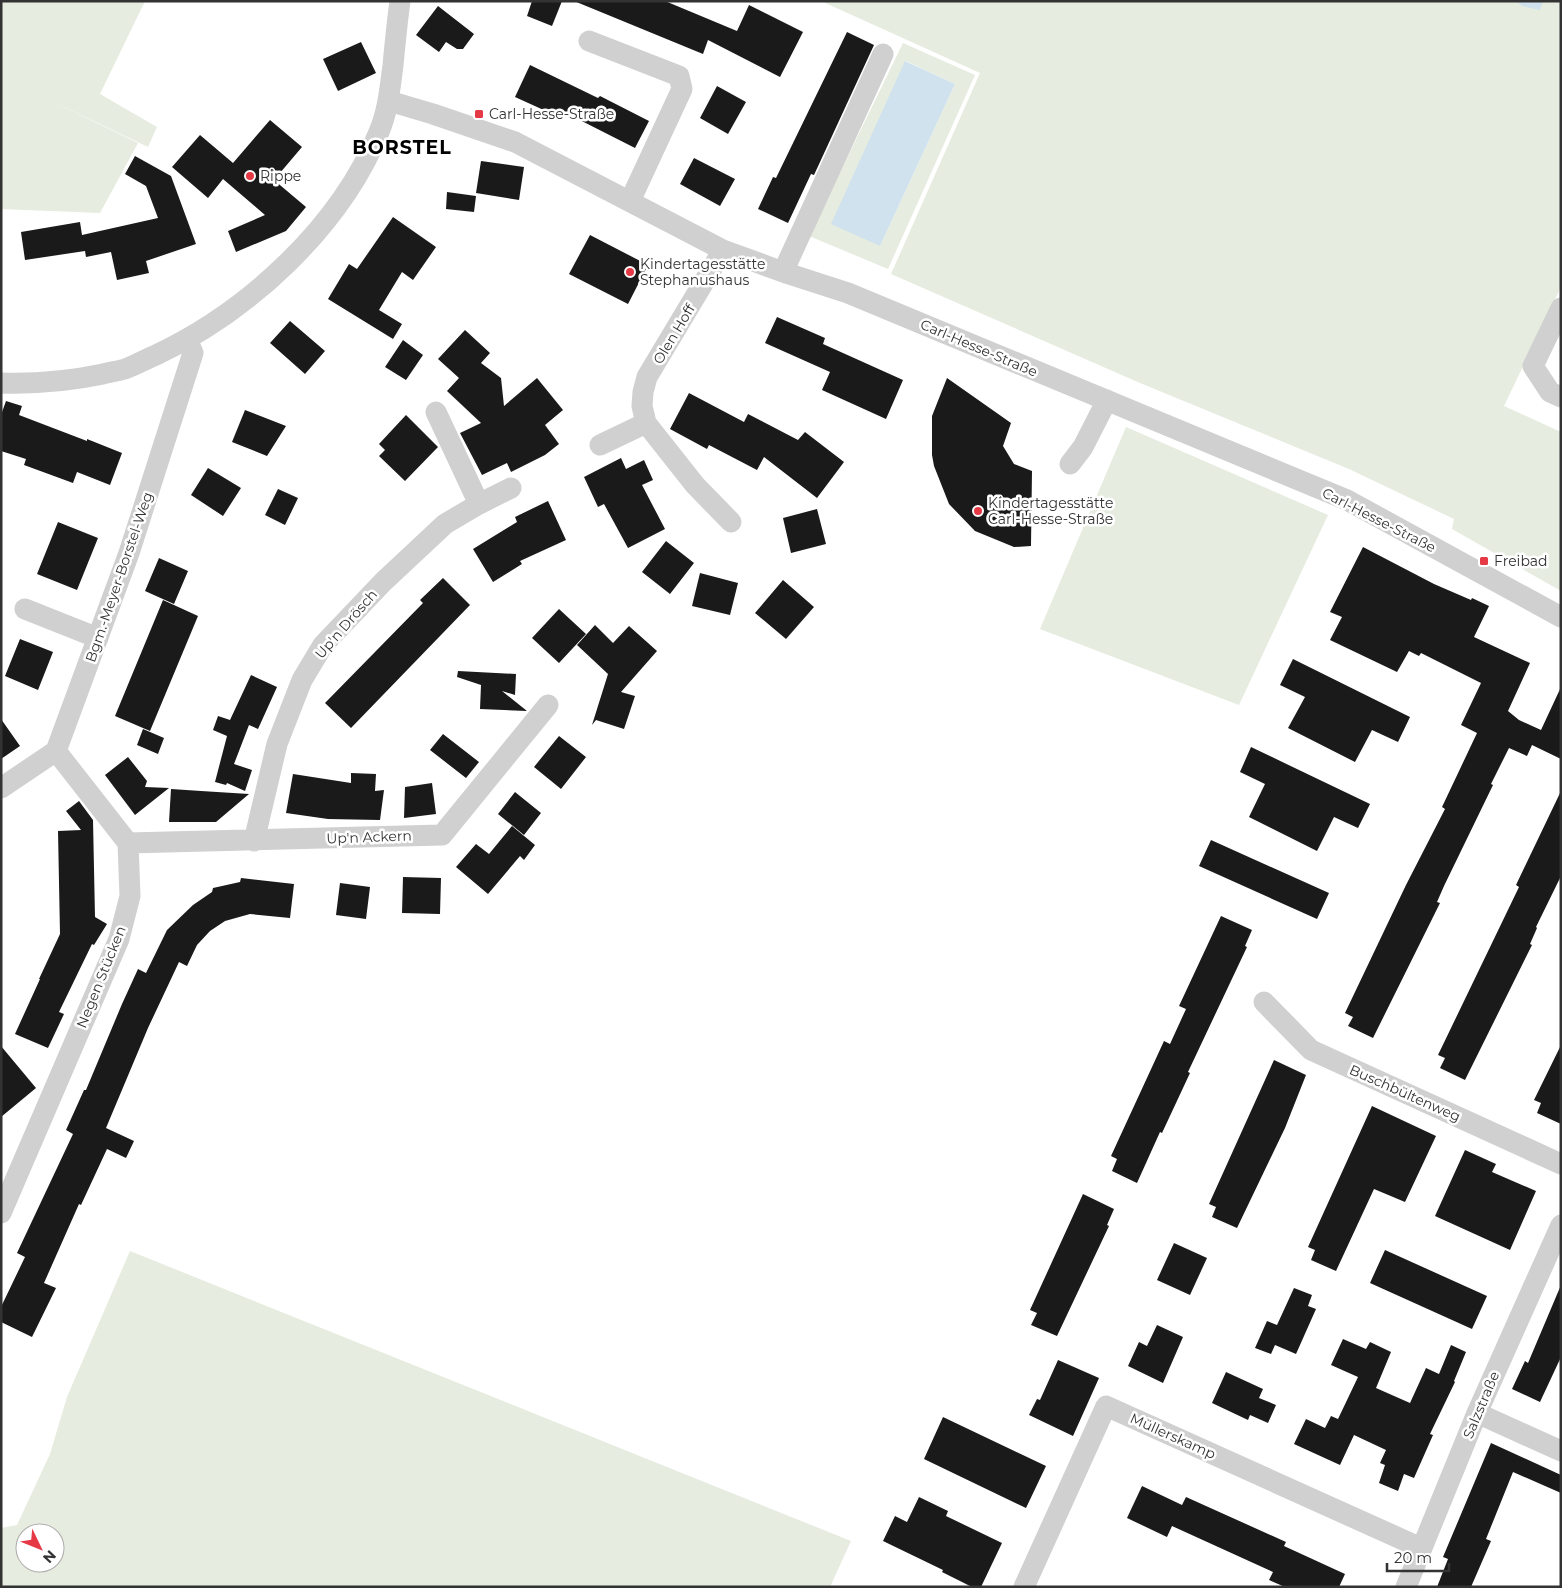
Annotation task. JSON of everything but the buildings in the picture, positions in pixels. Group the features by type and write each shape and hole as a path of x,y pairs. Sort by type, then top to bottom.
{"street":[{"path":"1,383 78,379 125,369 187,339 225,314 266,283 294,257 326,220 360,169 380,131 389,102 400,1"},
{"path":"589,41 679,76 682,89 630,201"},
{"path":"782,272 883,54"},
{"name":"Carl-Hesse-Straße","path":"389,102 433,114 514,142 723,250 782,272 848,293 1347,500 1561,617"},
{"name":"Olen Hoff","path":"646,423 642,406 643,392 648,377 723,250"},
{"path":"1561,308 1533,366 1550,392 1561,397"},
{"name":"Bgm.-Meyer-Borstel-Weg","path":"56,750 129,554 193,353 187,339"},
{"path":"1070,464 1082,447 1107,400"},
{"path":"436,412 479,504"},
{"path":"600,445 646,423 695,485 731,522"},
{"name":"Up'n Drösch","path":"254,841 277,744 302,680 323,645 383,582 445,524 511,488"},
{"path":"25,609 98,638"},
{"name":"Up'n Ackern","path":"128,843 442,835 548,705"},
{"path":"1,788 56,750 128,843"},
{"name":"Negen Stücken","path":"1,1213 119,939 130,896 128,843"},
{"name":"Buschbültenweg","path":"1264,1002 1311,1050 1561,1164"},
{"name":"Salzstraße","path":"1406,1587 1476,1414 1561,1225"},
{"name":"Müllerskamp","path":"1024,1587 1106,1406 1421,1548"},
{"path":"1476,1414 1561,1451"}],"shaded area":[{"path":"1,1 145,1 100,94 157,127 148,147 37,94 138,143 100,213 1,209"},
{"path":"821,1 1561,1 1561,287 1504,406 1561,432 1561,591 1452,529 1454,519 1349,469 1140,383 891,274 980,73"},
{"path":"903,43 975,75 888,269 809,236","holes":["906,61 955,84 880,246"]},
{"path":"1126,427 1328,515 1239,705 1040,629"},
{"path":"130,1251 851,1541 830,1587 1,1587 1,1528 15,1525 15,1573 65,1573 65,1523 18,1523 50,1454 67,1397"}],"water":[{"path":"1516,1 1543,1 1540,10 1522,6"},
{"path":"905,61 955,84 880,246 831,224"}],"place":[{"name":"Carl-Hesse-Straße","path":"479,114"},
{"name":"Rippe","path":"250,176"},
{"name":"Kindertagesstätte Stephanushaus","path":"630,272"},
{"name":"Kindertagesstätte Carl-Hesse-Straße","path":"978,511"},
{"name":"Freibad","path":"1484,561"}],"district":[{"name":"BORSTEL","path":"402,147"}]}
